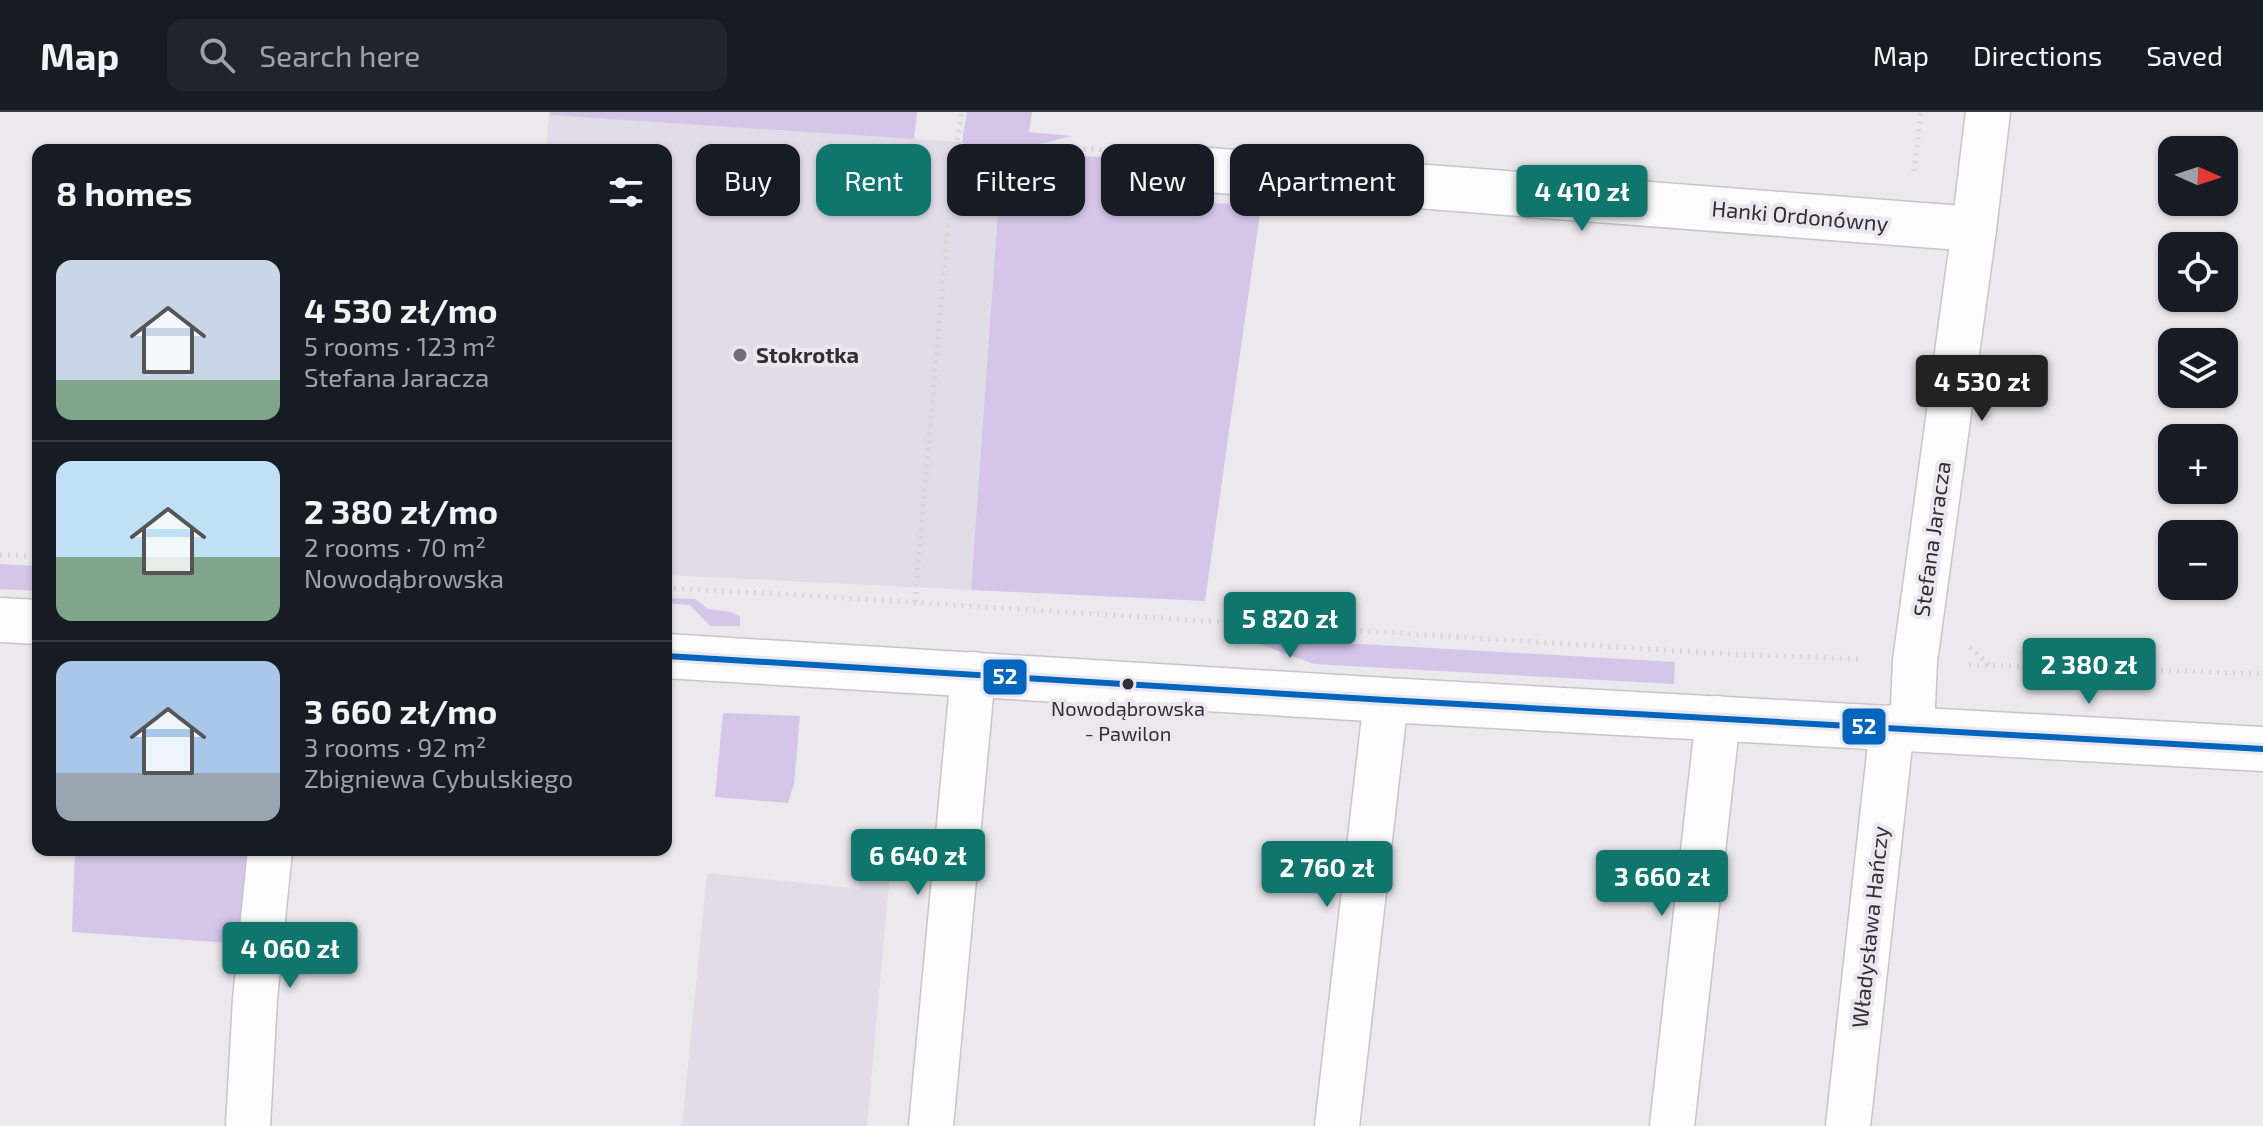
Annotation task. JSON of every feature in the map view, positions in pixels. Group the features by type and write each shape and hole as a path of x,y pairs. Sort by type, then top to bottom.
{"street":[{"name":"Stefana Jaracza","path":"1902,728 1915,661 1988,112"},
{"name":"Hanki Ordonówny","path":"1214,170 1974,229"},
{"path":"0,620 32,622"},
{"path":"672,656 2263,749"},
{"path":"931,1126 973,674"},
{"path":"1337,1126 1386,700"},
{"path":"1672,1126 1718,718"},
{"name":"Władysława Hańczy","path":"1848,1126 1902,728"},
{"path":"248,1126 255,999 269,856"}],"path":[{"path":"957,144 962,112"},
{"path":"915,602 949,216"},
{"path":"0,555 32,556"},
{"path":"672,588 1727,654 1992,667 2263,674"}],"shaded area":[{"path":"550,112 917,112 914,139 549,115"},
{"path":"967,112 1032,112 1029,132 1072,136 1041,144 962,142"},
{"path":"549,115 964,144 947,144 947,216 998,216 971,590 672,575 672,144 547,144"},
{"path":"1085,156 1101,157 1101,216 1214,216 1214,203 1230,204 1230,216 1260,216 1205,601 971,590 998,216 1085,216"},
{"path":"0,564 32,566 32,591 0,589"},
{"path":"672,598 695,599 708,609 731,612 740,616 740,626 710,626 690,605 672,604"},
{"path":"1241,637 1675,662 1674,684 1314,664"},
{"path":"723,713 800,716 794,784 788,803 715,797"},
{"path":"867,832 893,839 867,1126 682,1126 707,873 859,889"},
{"path":"75,856 251,856 244,944 72,932"}],"transit line":[{"name":"52","path":"672,656 2263,749"}],"place":[{"name":"Stokrotka","path":"740,355"},
{"name":"Nowodąbrowska - Pawilon","path":"1128,684"}]}
